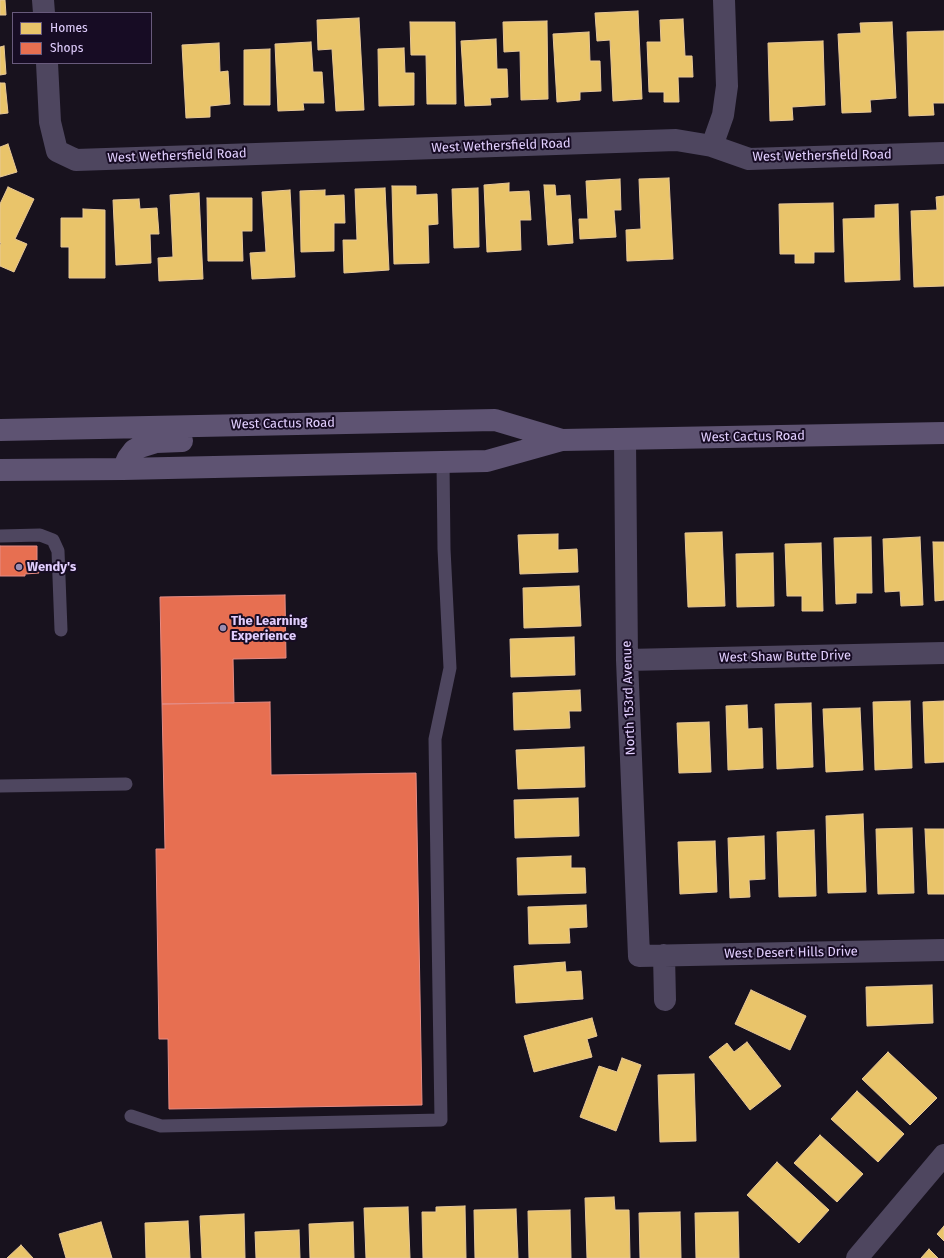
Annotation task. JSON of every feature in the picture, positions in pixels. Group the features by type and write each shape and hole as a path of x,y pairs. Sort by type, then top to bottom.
{"main road":[{"name":"West Cactus Road","path":"0,430 495,420 562,440"},
{"path":"123,469 134,450 156,442 280,439 312,424"},
{"name":"West Cactus Road","path":"0,470 123,469 487,461 562,440 944,433"}],"street":[{"path":"44,0 44,12"},
{"path":"712,146 723,115 727,86 724,0"},
{"name":"West Wethersfield Road","path":"47,64 50,122 57,151 76,160 676,140 712,146 749,159 944,152"},
{"name":"North 153rd Avenue","path":"625,440 627,660 639,956"},
{"name":"West Shaw Butte Drive","path":"627,660 944,653"},
{"name":"West Desert Hills Drive","path":"639,956 944,950"},
{"path":"664,955 665,1000"},
{"path":"857,1258 944,1155"}],"lane":[{"path":"131,1116 161,1126 441,1120 435,739 450,668 444,549 443,462"},
{"path":"0,536 40,535 53,540 58,551 61,630"},
{"path":"0,786 126,784"}],"building: Homes":[{"path":"0,0 5,0 6,15 0,15"},
{"path":"638,11 642,99 613,101 610,40 597,41 595,13"},
{"path":"359,18 364,110 336,111 332,49 318,50 317,20"},
{"path":"683,19 685,56 692,56 693,77 678,77 679,102 664,102 664,92 649,92 647,42 661,42 660,20"},
{"path":"547,21 548,99 521,100 520,51 504,52 503,22"},
{"path":"410,22 455,22 456,104 427,104 426,55 411,55"},
{"path":"892,22 896,98 870,100 871,112 842,113 838,34 861,33 860,23"},
{"path":"944,31 944,103 933,103 934,115 909,116 907,32"},
{"path":"589,32 590,61 600,61 601,91 580,92 580,100 557,102 553,34"},
{"path":"496,39 497,69 507,69 508,97 490,98 491,105 465,106 461,41"},
{"path":"823,41 825,105 792,107 793,120 770,121 768,43"},
{"path":"311,42 313,72 322,72 324,103 303,103 304,110 278,111 275,44"},
{"path":"219,43 220,72 228,71 230,104 210,106 210,117 186,118 182,45"},
{"path":"4,46 6,74 0,75 0,47"},
{"path":"404,48 405,73 414,73 414,105 379,106 378,49"},
{"path":"270,49 270,105 244,105 244,50"},
{"path":"0,83 5,83 8,113 0,114"},
{"path":"8,144 17,172 0,177 0,147"},
{"path":"669,178 673,259 627,261 626,230 641,229 639,179"},
{"path":"620,179 621,210 614,210 616,237 580,239 579,219 588,219 586,181"},
{"path":"509,183 509,192 529,191 531,220 520,220 521,250 487,252 484,185"},
{"path":"544,185 555,185 556,196 570,195 573,243 548,245"},
{"path":"392,186 416,186 416,195 437,194 438,224 428,225 429,263 394,264"},
{"path":"8,187 34,199 15,239 27,244 14,272 0,266 0,204"},
{"path":"385,188 389,270 344,273 343,240 357,240 355,189"},
{"path":"478,188 479,247 454,248 452,189"},
{"path":"290,190 295,277 252,279 250,253 266,252 262,192"},
{"path":"325,190 325,196 344,195 345,223 334,223 334,251 301,252 300,191"},
{"path":"199,193 203,279 159,281 158,258 173,257 170,195"},
{"path":"944,196 944,286 914,287 911,211 937,210 936,197"},
{"path":"207,198 252,198 252,231 242,231 243,261 208,261"},
{"path":"139,199 140,209 157,208 159,234 150,234 151,263 116,265 113,200"},
{"path":"833,203 834,252 814,252 814,263 795,263 795,254 780,254 779,204"},
{"path":"898,204 900,280 845,282 843,219 875,218 875,205"},
{"path":"83,209 105,210 105,278 69,278 69,247 61,247 61,218 83,218"},
{"path":"722,532 725,606 688,607 685,533"},
{"path":"558,534 558,550 577,549 578,572 520,574 518,535"},
{"path":"871,537 872,593 856,593 856,603 836,604 834,538"},
{"path":"920,537 923,605 901,606 900,591 885,592 883,539"},
{"path":"933,542 944,542 944,600 935,601"},
{"path":"821,543 823,611 802,611 802,596 787,596 785,544"},
{"path":"773,553 774,606 737,607 736,554"},
{"path":"579,586 581,626 524,628 523,588"},
{"path":"574,637 575,675 511,677 510,639"},
{"path":"580,690 581,711 569,711 570,728 514,730 513,693"},
{"path":"910,701 912,768 875,770 873,702"},
{"path":"944,701 944,762 925,763 923,702"},
{"path":"811,703 813,767 777,769 775,704"},
{"path":"747,705 748,729 762,728 763,768 728,770 726,706"},
{"path":"860,708 863,770 826,772 823,709"},
{"path":"709,722 711,772 679,773 677,723"},
{"path":"584,747 585,787 518,789 516,750"},
{"path":"578,798 579,836 515,838 514,800"},
{"path":"863,814 866,892 828,893 826,816"},
{"path":"912,828 914,893 878,894 876,829"},
{"path":"925,829 944,829 944,894 928,894"},
{"path":"814,830 816,896 779,897 777,832"},
{"path":"764,836 765,879 749,880 750,897 730,898 728,838"},
{"path":"715,841 717,892 680,894 678,842"},
{"path":"571,856 571,868 585,868 586,893 518,895 517,858"},
{"path":"586,905 587,927 569,928 570,943 529,944 528,907"},
{"path":"565,962 566,972 581,971 583,999 516,1003 514,966"},
{"path":"932,985 933,1023 867,1026 866,987"},
{"path":"751,990 806,1016 790,1050 735,1024"},
{"path":"592,1018 597,1036 587,1039 592,1057 534,1072 524,1036"},
{"path":"747,1042 781,1086 750,1110 709,1057 727,1043 734,1052"},
{"path":"888,1052 937,1098 910,1125 862,1079"},
{"path":"622,1058 641,1065 616,1131 580,1117 599,1066 617,1072"},
{"path":"694,1074 696,1141 660,1142 658,1075"},
{"path":"857,1091 904,1134 878,1162 831,1119"},
{"path":"820,1135 863,1174 837,1202 794,1163"},
{"path":"777,1162 829,1210 799,1243 747,1195"},
{"path":"614,1197 615,1210 629,1210 630,1258 587,1258 585,1198"},
{"path":"465,1206 466,1258 423,1258 422,1212 436,1212 436,1207"},
{"path":"408,1207 410,1258 366,1258 364,1208"},
{"path":"516,1209 518,1258 475,1258 474,1210"},
{"path":"570,1210 571,1258 529,1258 528,1211"},
{"path":"680,1212 681,1258 640,1258 639,1213"},
{"path":"738,1212 739,1258 696,1258 695,1213"},
{"path":"244,1214 245,1258 202,1258 200,1216"},
{"path":"188,1221 190,1258 146,1258 145,1223"},
{"path":"101,1222 112,1258 66,1258 59,1234"},
{"path":"353,1222 354,1258 310,1258 309,1224"},
{"path":"944,1226 944,1241 937,1234"},
{"path":"299,1230 300,1258 256,1258 255,1232"},
{"path":"21,1245 33,1258 7,1258"},
{"path":"929,1249 938,1258 921,1258"}],"building: Shops":[{"name":"Wendy's","path":"0,546 37,546 39,573 25,574 25,576 0,576"},
{"name":"The Learning Experience","path":"285,595 286,658 233,659 234,703 162,704 160,597"},
{"path":"270,702 271,775 416,773 422,1105 169,1109 168,1039 159,1039 156,849 165,849 162,704"}],"place":[{"name":"Wendy's","path":"19,567"},
{"name":"The Learning Experience","path":"223,628"}]}
